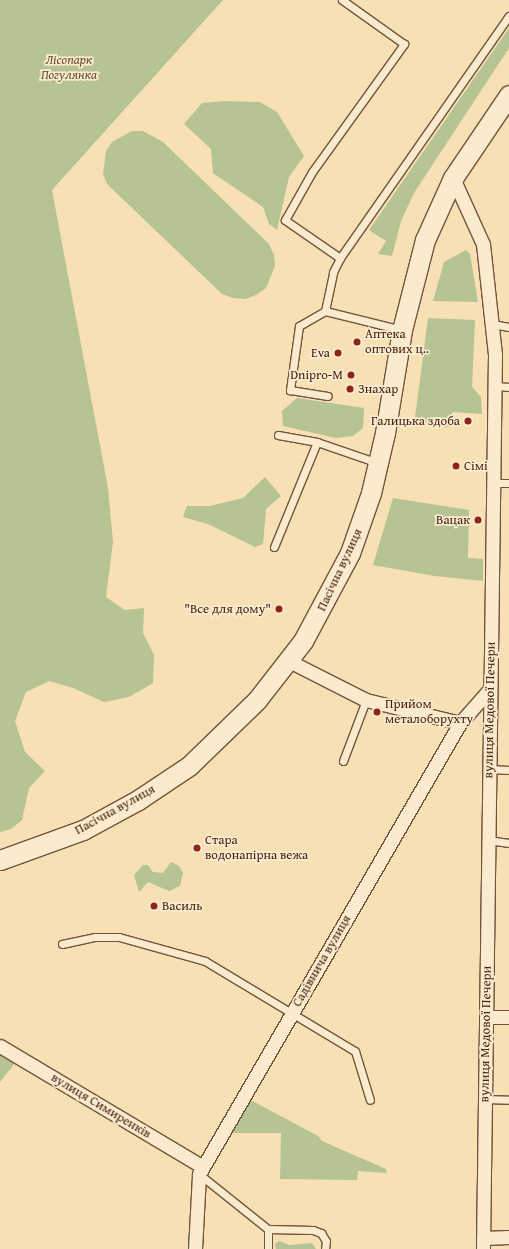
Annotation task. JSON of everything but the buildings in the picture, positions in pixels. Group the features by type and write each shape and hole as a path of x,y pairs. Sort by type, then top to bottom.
{"main road":[{"name":"Пасічна вулиця","path":"0,860 83,830 165,782 195,761 234,725 289,661 316,619 350,553 371,493 378,463 402,330 425,240 453,178 509,95"}],"street":[{"name":"вулиця Медової Печери","path":"453,178 481,236 492,324 495,386 483,1244"},
{"path":"289,661 366,700 460,723"},
{"name":"Садівнича вулиця","path":"195,1249 201,1170 460,723 490,689"},
{"path":"486,1017 509,1017"},
{"name":"вулиця Симиренків","path":"0,1046 201,1170"},
{"path":"483,1244 509,1237"}],"lane":[{"path":"340,258 285,220 312,172 404,44 342,0"},
{"path":"325,311 333,272 340,258 509,16"},
{"path":"328,396 290,390 299,326 325,311 402,330"},
{"path":"492,324 509,327"},
{"path":"495,386 509,387"},
{"path":"278,435 317,442 378,463"},
{"path":"274,548 317,442"},
{"path":"493,483 509,483"},
{"path":"343,761 366,700"},
{"path":"489,769 509,770"},
{"path":"488,840 509,843"},
{"path":"62,944 95,937 119,937 205,961 355,1051 370,1100"},
{"path":"485,1099 509,1100"},
{"path":"201,1170 268,1228 316,1231 324,1237 325,1249"},
{"path":"268,1228 268,1249"}],"green space":[{"name":"Лісопарк Погулянка","path":"0,0 223,0 52,190 108,488 113,542 106,597 125,610 144,608 143,633 154,655 153,683 129,697 104,702 73,688 49,681 26,692 15,721 25,752 45,771 29,788 22,820 11,829 0,832"},
{"path":"509,28 509,48 414,193 401,221 392,256 378,254 386,241 369,230"},
{"path":"225,101 260,102 277,112 304,156 289,177 277,230 269,224 263,207 213,173 211,149 184,124 202,103"},
{"path":"132,131 143,131 163,142 269,244 274,255 275,266 266,288 256,295 245,299 233,298 222,294 107,184 103,174 106,151 112,142"},
{"path":"466,250 470,254 478,302 433,301 444,262"},
{"path":"428,318 475,320 472,387 481,397 482,414 453,412 451,427 414,425"},
{"path":"297,398 364,408 363,428 353,436 336,438 283,426 282,411"},
{"path":"265,477 281,496 266,509 263,544 255,547 208,524 183,517 187,506 210,506 243,498"},
{"path":"393,498 469,510 468,558 483,559 483,581 435,576 373,565"},
{"path":"171,862 179,866 183,873 180,886 169,891 148,882 139,892 134,875 143,865 148,865 153,872 163,873"},
{"path":"0,1055 15,1063 0,1082"},
{"path":"249,1099 318,1136 322,1141 386,1169 387,1173 358,1171 357,1180 280,1179 281,1133 230,1133"},
{"path":"279,1241 289,1245 312,1243 316,1249 276,1249 275,1244"}],"place":[{"name":"Аптека оптових ц‥","path":"357,342"},
{"name":"Eva","path":"338,353"},
{"name":"Dnipro-M","path":"351,375"},
{"name":"Знахар","path":"350,389"},
{"name":"Галицька здоба","path":"468,421"},
{"name":"Сімі","path":"456,466"},
{"name":"Вацак","path":"478,520"},
{"name":"\"Все для дому\"","path":"279,609"},
{"name":"Прийом металоборухту","path":"377,712"},
{"name":"Стара водонапірна вежа","path":"197,848"},
{"name":"Василь","path":"154,906"}]}
